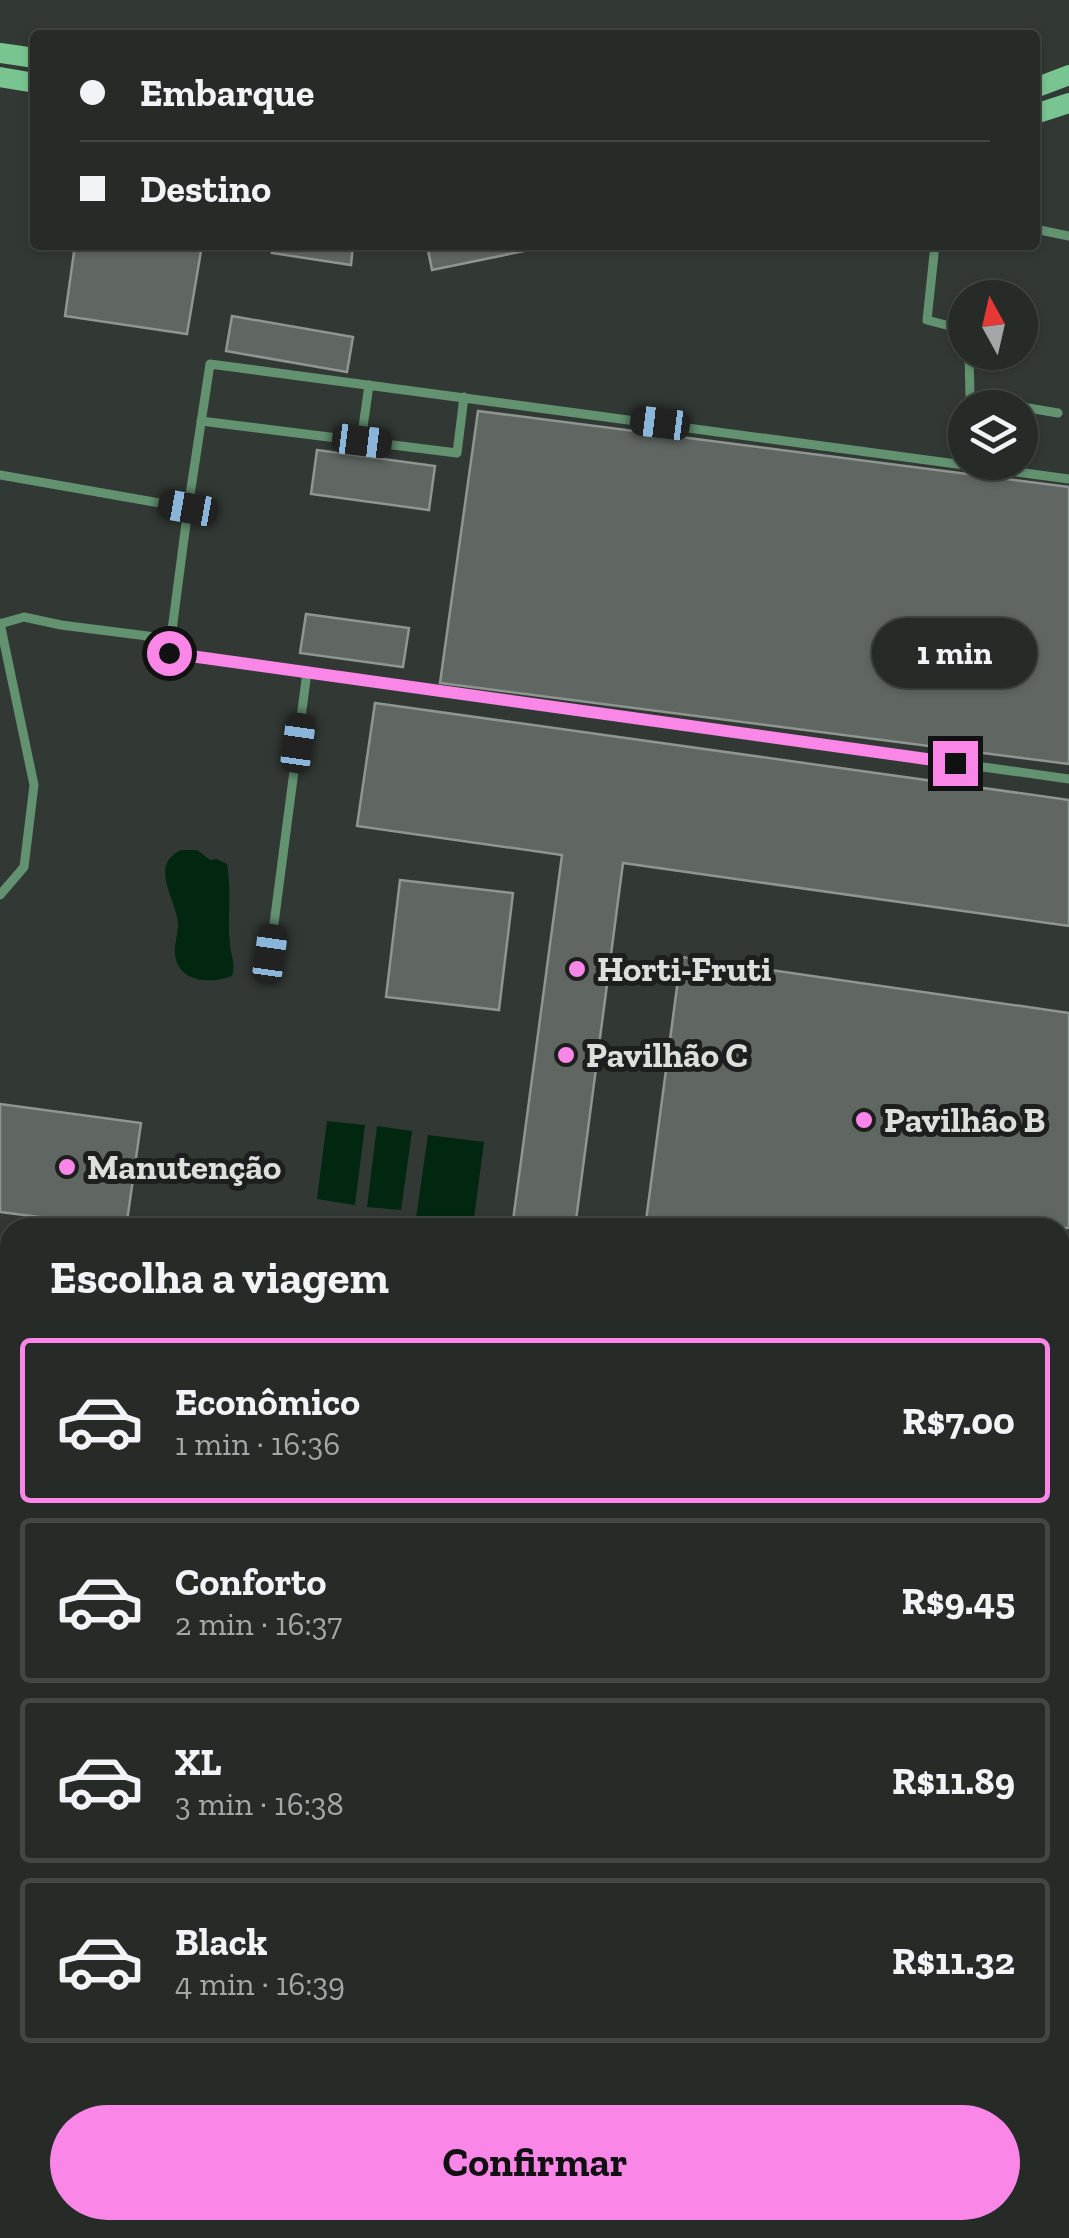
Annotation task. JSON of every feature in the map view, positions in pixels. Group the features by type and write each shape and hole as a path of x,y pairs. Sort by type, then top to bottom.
{"main road":[{"path":"0,53 30,57"},
{"path":"1040,86 1069,75"},
{"path":"0,77 30,82"},
{"path":"1040,112 1069,103"}],"lane":[{"path":"1040,230 1069,236"},
{"path":"934,250 927,320 948,326"},
{"path":"1069,479 210,364 169,653 1069,779"},
{"path":"970,370 970,398 1058,413"},
{"path":"362,441 368,385"},
{"path":"201,421 457,453 464,398"},
{"path":"0,475 188,508"},
{"path":"0,894 24,866 34,785 0,623 24,617 171,639"},
{"path":"270,954 307,672"}],"shaded area":[{"path":"181,850 197,850 210,860 227,864 232,976 197,979 177,964 178,922 165,873 172,856"},
{"path":"327,1121 365,1125 355,1205 317,1199"},
{"path":"377,1126 412,1131 401,1210 367,1207"},
{"path":"428,1135 484,1142 474,1218 416,1218"}],"building":[{"path":"74,250 201,250 187,334 65,316"},
{"path":"272,250 352,250 351,265 272,253"},
{"path":"428,250 524,250 524,251 432,270"},
{"path":"232,316 353,337 347,372 226,351"},
{"path":"478,411 948,471 948,480 1015,480 1069,487 1069,764 440,683"},
{"path":"317,450 435,466 429,510 311,494"},
{"path":"306,614 409,628 403,667 300,653"},
{"path":"375,703 1069,800 1069,926 623,863 576,1218 513,1218 562,855 357,826"},
{"path":"400,880 513,893 499,1010 386,997"},
{"name":"Pavilhão B","path":"681,957 1069,1013 1069,1218 646,1218"},
{"name":"Manutenção","path":"0,1104 141,1123 127,1218 47,1218 0,1212"}],"place":[{"name":"Horti-Fruti","path":"577,969"},
{"name":"Pavilhão C","path":"566,1055"},
{"name":"Pavilhão B","path":"864,1120"},
{"name":"Manutenção","path":"67,1167"}],"route":[{"path":"169,653 955,763"}]}
